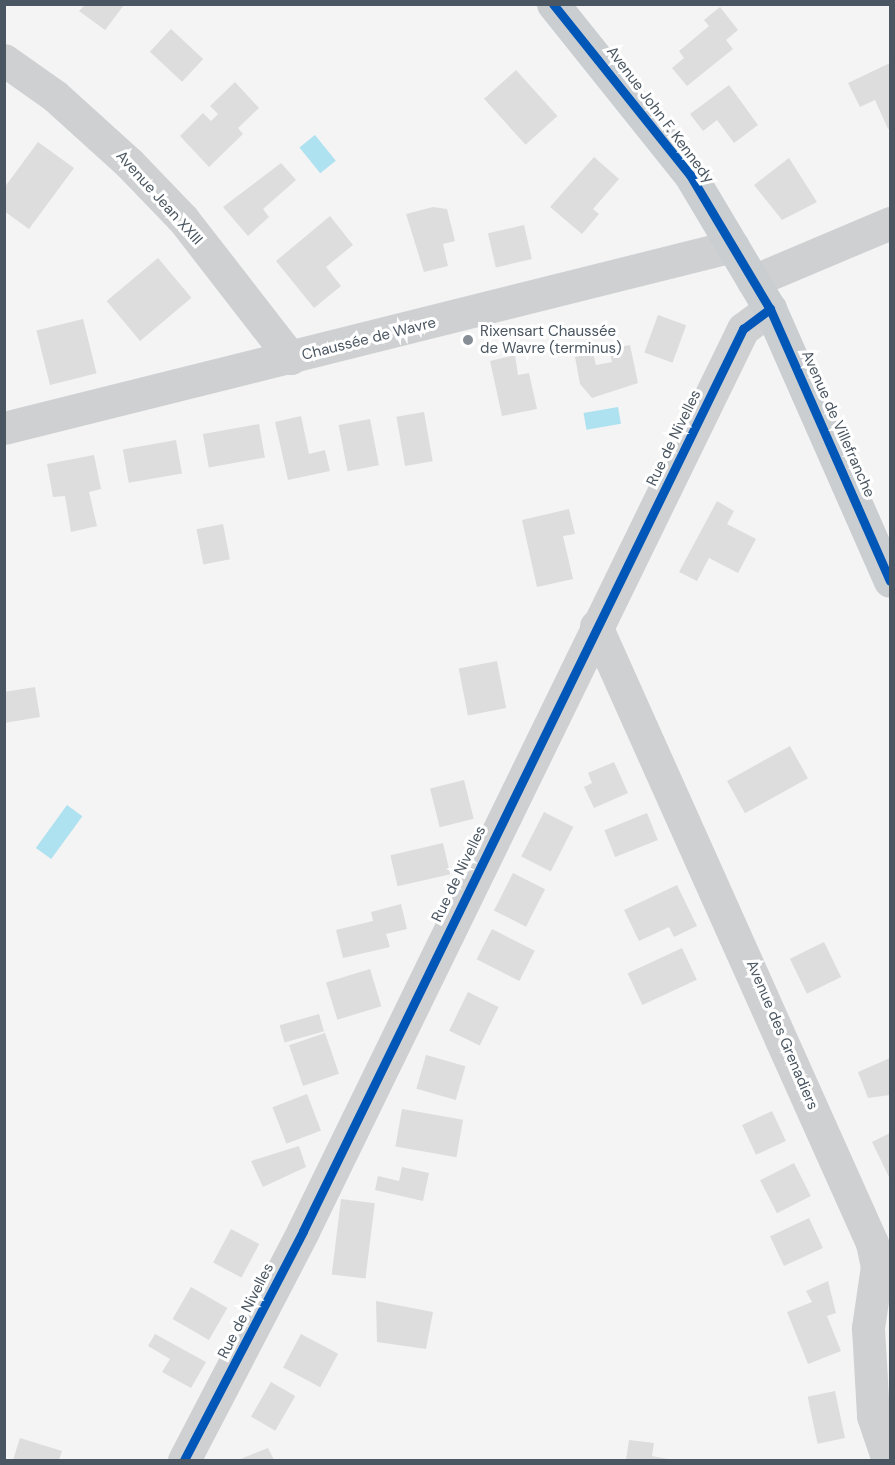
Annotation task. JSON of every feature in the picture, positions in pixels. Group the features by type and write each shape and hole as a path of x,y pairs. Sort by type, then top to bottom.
{"main road":[{"name":"Avenue John F. Kennedy","path":"553,4 690,175 753,280"},
{"name":"Avenue de Villefranche","path":"753,280 770,309 891,581"}],"street":[{"name":"Avenue Jean XXIII","path":"4,60 55,96 123,157 183,219 291,358"},
{"path":"753,280 891,223"},
{"name":"Chaussée de Wavre","path":"4,428 733,246"},
{"name":"Rue de Nivelles","path":"184,1461 303,1231 596,626 743,329 770,309"},
{"name":"Avenue des Grenadiers","path":"596,626 872,1243 877,1266 868,1328 873,1416 888,1461"}],"water":[{"path":"315,135 336,161 320,173 299,148"},
{"path":"618,407 621,424 586,430 584,413"},
{"path":"67,805 82,816 51,859 36,848"}],"building":[{"path":"85,5 124,5 105,30 79,11"},
{"path":"720,7 738,30 726,40 733,49 687,86 672,68 684,58 679,51 709,26 704,20"},
{"path":"171,29 203,59 182,82 150,52"},
{"path":"890,63 890,128 888,129 875,100 860,107 848,83"},
{"path":"516,70 557,116 526,145 484,99"},
{"path":"235,82 259,108 238,128 243,134 209,167 180,136 203,113 211,121 218,114 210,106"},
{"path":"729,85 758,125 734,143 717,120 703,131 690,114"},
{"path":"38,142 74,168 29,229 4,211 4,188"},
{"path":"594,157 619,179 593,209 599,214 582,234 550,207"},
{"path":"789,158 817,202 782,220 754,185"},
{"path":"281,163 296,180 263,209 269,217 248,236 223,207"},
{"path":"433,207 447,209 455,241 443,244 448,266 424,272 406,214"},
{"path":"330,216 353,245 326,267 341,286 314,308 276,261"},
{"path":"524,225 532,259 496,267 488,233"},
{"path":"158,258 191,298 140,341 107,301"},
{"path":"658,315 686,325 673,363 644,353"},
{"path":"83,319 97,373 50,385 36,331"},
{"path":"630,345 638,383 592,398 580,384 575,357 593,353 596,365 612,362 609,349"},
{"path":"515,355 518,375 529,373 537,409 502,416 490,361"},
{"path":"424,412 433,461 405,466 396,417"},
{"path":"301,416 309,454 325,450 330,471 288,480 275,422"},
{"path":"370,419 379,465 348,471 339,425"},
{"path":"259,424 265,457 209,467 203,434"},
{"path":"176,440 182,473 129,483 123,449"},
{"path":"94,455 101,489 89,492 97,526 71,532 65,496 53,497 47,464"},
{"path":"717,501 734,511 727,524 756,539 738,573 709,558 697,581 679,572"},
{"path":"569,509 575,534 563,536 573,579 537,587 522,520"},
{"path":"223,524 230,559 203,564 196,529"},
{"path":"497,661 506,708 468,716 459,668"},
{"path":"35,687 40,717 4,723 4,692"},
{"path":"790,746 808,778 745,813 727,781"},
{"path":"614,762 628,793 594,808 584,787 592,783 588,773"},
{"path":"464,780 474,819 440,827 430,788"},
{"path":"544,812 573,827 551,872 521,857"},
{"path":"647,813 658,840 615,857 604,830"},
{"path":"443,843 450,874 398,886 390,855"},
{"path":"513,873 545,889 526,927 494,910"},
{"path":"677,885 697,926 674,937 669,927 639,941 624,910"},
{"path":"401,904 407,929 386,934 390,947 343,958 336,930 373,921 371,912"},
{"path":"492,929 535,951 519,981 477,959"},
{"path":"824,942 841,977 807,994 790,959"},
{"path":"682,948 697,980 642,1005 628,973"},
{"path":"370,969 381,1006 337,1020 326,982"},
{"path":"468,992 499,1007 480,1046 449,1031"},
{"path":"319,1014 324,1031 285,1043 280,1025"},
{"path":"325,1033 339,1074 303,1086 289,1045"},
{"path":"426,1055 465,1066 456,1100 416,1089"},
{"path":"890,1058 890,1095 868,1098 858,1072"},
{"path":"307,1094 321,1130 286,1144 272,1107"},
{"path":"402,1109 463,1120 456,1157 395,1146"},
{"path":"772,1111 786,1141 756,1155 742,1125"},
{"path":"890,1133 890,1176 889,1177 872,1142"},
{"path":"299,1146 306,1167 263,1187 251,1161"},
{"path":"794,1163 811,1196 777,1213 760,1180"},
{"path":"402,1167 429,1173 423,1201 375,1190 378,1176 399,1181"},
{"path":"341,1199 375,1203 365,1279 332,1274"},
{"path":"809,1218 823,1248 784,1266 770,1236"},
{"path":"231,1229 259,1244 241,1278 213,1263"},
{"path":"828,1281 836,1313 827,1316 841,1351 808,1364 787,1312 812,1302 806,1291"},
{"path":"191,1287 227,1308 209,1340 172,1319"},
{"path":"376,1301 433,1312 426,1349 377,1342"},
{"path":"155,1334 206,1362 191,1388 162,1372 170,1359 148,1346"},
{"path":"301,1334 338,1354 320,1387 283,1368"},
{"path":"271,1382 295,1396 275,1431 251,1417"},
{"path":"835,1391 845,1438 818,1444 808,1397"},
{"path":"20,1438 62,1451 59,1460 13,1460"},
{"path":"629,1440 654,1443 652,1456 673,1460 626,1460"},
{"path":"268,1448 274,1460 238,1460"}],"cycle path":[{"path":"553,4 690,175 770,309 890,581"},
{"path":"184,1460 303,1231 743,329 770,309"}],"place":[{"name":"Rixensart Chaussée de Wavre (terminus)","path":"468,340"}]}
